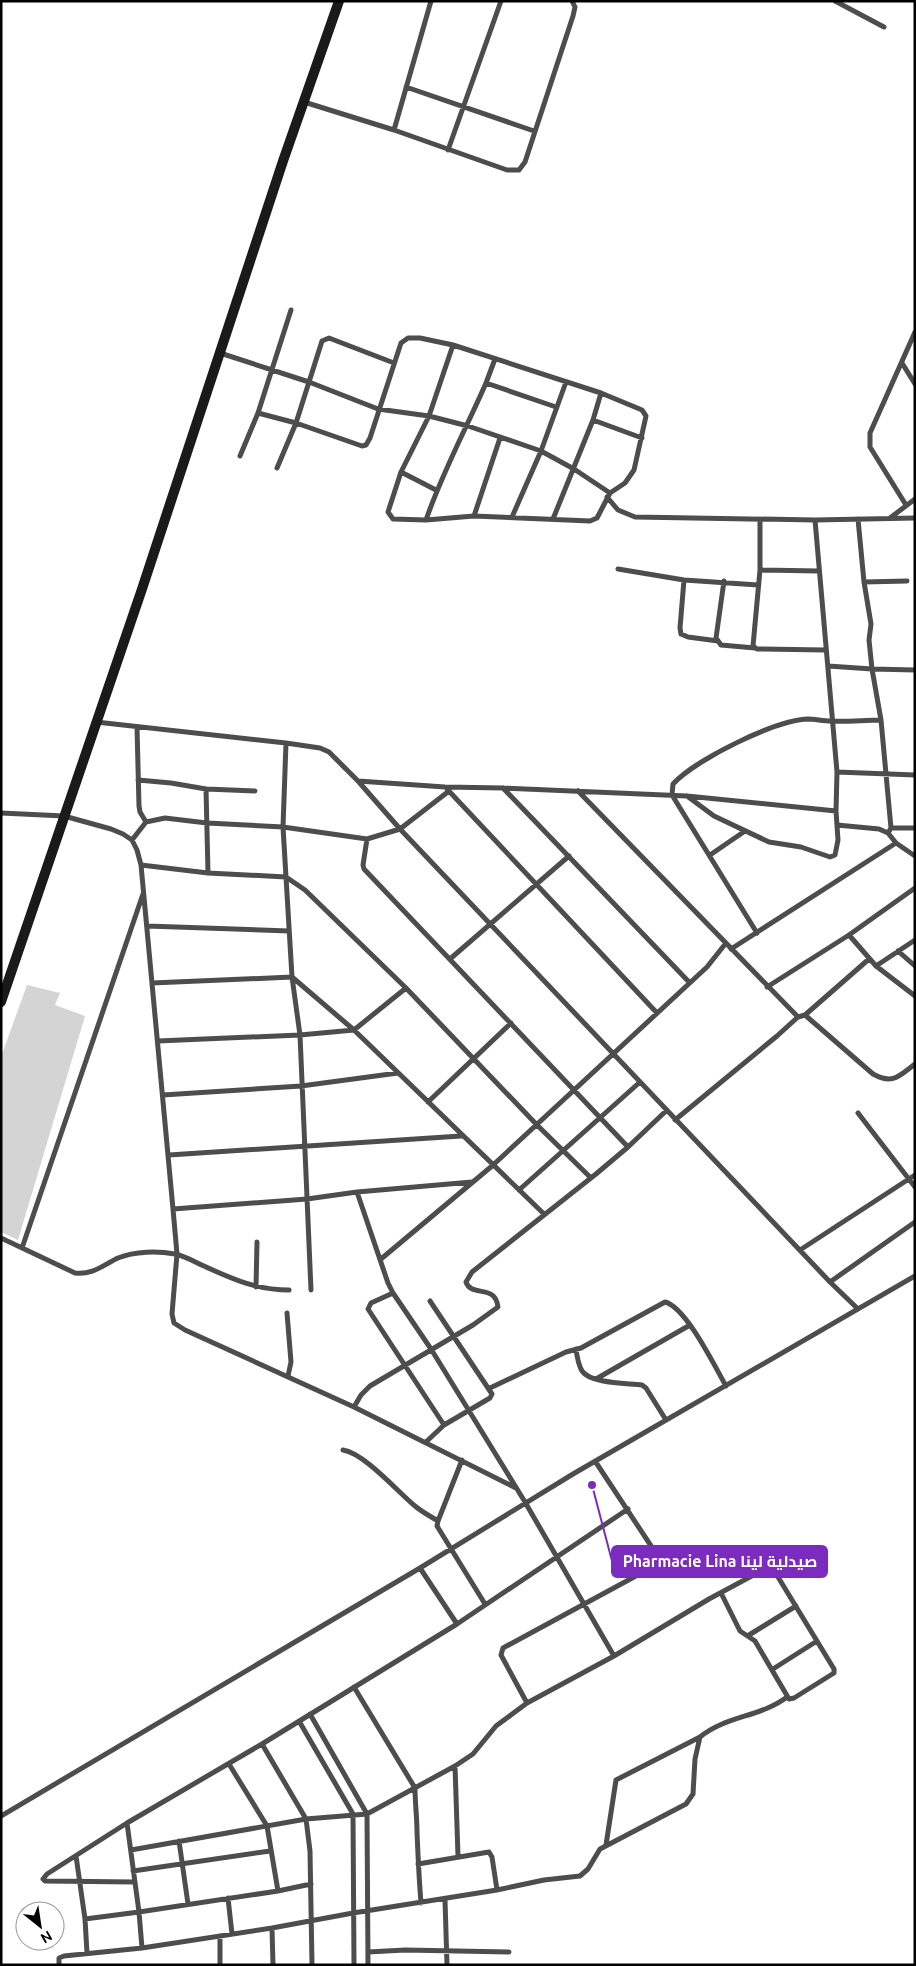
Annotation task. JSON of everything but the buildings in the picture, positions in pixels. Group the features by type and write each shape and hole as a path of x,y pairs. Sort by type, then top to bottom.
{"street":[{"path":"1,1002 339,1"},
{"path":"394,130 430,1"},
{"path":"448,150 501,1"},
{"path":"304,102 516,171 522,167 573,16 574,7 572,1"},
{"path":"835,1 884,26"},
{"path":"406,88 534,131"},
{"path":"240,456 258,413 270,369 291,310"},
{"path":"906,505 873,453 869,440 870,433 915,332"},
{"path":"276,468 296,422 322,341 329,338 394,364"},
{"path":"258,413 296,422 362,446 368,443 401,343 408,338 420,338 453,345 600,393 644,412 646,416 634,470 625,483 608,495 597,518 590,521 474,516 426,520 393,519 390,517 388,512 401,472 429,416 453,345"},
{"path":"219,353 309,382 378,409 429,416 468,426 541,451 574,469 608,495 618,510 635,517 815,520 915,518"},
{"path":"426,520 436,490 468,426 495,359"},
{"path":"902,363 915,384"},
{"path":"512,517 541,451 566,382"},
{"path":"486,383 556,407"},
{"path":"553,519 593,420 600,393"},
{"path":"593,420 642,438"},
{"path":"474,516 500,438"},
{"path":"401,472 436,490"},
{"path":"890,518 915,499"},
{"path":"755,648 753,642 760,570 760,519"},
{"path":"858,519 864,582 871,624 872,669 881,720 889,831 896,843 915,856"},
{"path":"687,796 714,816 769,842 801,847 830,857 835,855 837,851 837,772 815,520"},
{"path":"618,570 684,580 724,581 758,585"},
{"path":"760,570 818,571"},
{"path":"684,580 681,634 688,638 718,641"},
{"path":"864,582 907,580"},
{"path":"724,581 715,634 721,645 825,650"},
{"path":"828,666 915,670"},
{"path":"757,933 672,795 673,784 692,768 757,734 782,724 806,719 832,721 881,720"},
{"path":"96,722 286,743 320,748 329,752 675,1120 858,1309"},
{"path":"137,726 140,812 146,822"},
{"path":"286,743 283,826 292,977 300,1036 311,1290"},
{"path":"837,772 915,775"},
{"path":"138,780 206,789 255,791"},
{"path":"358,781 447,789 503,788 672,795 836,812"},
{"path":"503,788 690,982"},
{"path":"206,789 208,873"},
{"path":"132,840 146,822 165,818 207,823 283,826 367,839 400,828 447,789"},
{"path":"447,789 657,1013"},
{"path":"578,791 798,1017"},
{"path":"1,813 64,816 123,834 132,840 137,850 141,864 144,892 174,1208 177,1254 172,1314 174,1323 185,1330 354,1407 516,1488"},
{"path":"837,826 889,831 915,828"},
{"path":"710,855 745,831"},
{"path":"367,839 364,869 628,1147"},
{"path":"731,949 896,843"},
{"path":"450,959 569,856"},
{"path":"141,864 208,873 286,877 305,890 406,988 537,1125 591,1178"},
{"path":"767,987 849,934 915,888"},
{"path":"22,1248 144,892"},
{"path":"147,926 289,931"},
{"path":"849,934 876,966 915,996"},
{"path":"876,966 915,940"},
{"path":"381,1259 492,1166 537,1125 707,967 726,943"},
{"path":"898,951 915,966"},
{"path":"675,1120 798,1017 805,1015 869,959"},
{"path":"152,983 292,977 354,1030 492,1166 544,1214"},
{"path":"158,1041 300,1036 354,1030 406,988"},
{"path":"805,1015 878,1077 889,1080 897,1077 915,1064"},
{"path":"428,1102 511,1023"},
{"path":"163,1095 301,1086 398,1073"},
{"path":"519,1190 640,1082"},
{"path":"354,1407 366,1389 498,1307 495,1297 491,1294 482,1290 470,1289 466,1282 468,1277 478,1266 628,1147 667,1110"},
{"path":"858,1113 915,1187"},
{"path":"168,1155 462,1136"},
{"path":"800,1250 915,1175"},
{"path":"174,1208 306,1199 357,1192 473,1182"},
{"path":"357,1192 393,1293 525,1502 614,1656"},
{"path":"830,1282 915,1222"},
{"path":"1,1238 75,1273 96,1270 118,1258 131,1254 177,1254 239,1282 256,1287 289,1290"},
{"path":"256,1287 257,1242"},
{"path":"1,1816 420,1568 525,1502 915,1276"},
{"path":"393,1293 371,1303 368,1309 444,1425"},
{"path":"426,1442 444,1425 490,1398 492,1394 490,1388 430,1301"},
{"path":"490,1388 589,1344 665,1302 674,1306 690,1325 726,1386"},
{"path":"287,1313 290,1362 288,1376"},
{"path":"596,1379 690,1325"},
{"path":"576,1349 582,1371 590,1378 642,1384 666,1420"},
{"path":"343,1450 369,1464 400,1490 414,1505 438,1521"},
{"path":"462,1460 438,1521 440,1532 452,1548 485,1604"},
{"path":"527,1703 501,1652 503,1648 660,1563 660,1558 595,1461"},
{"path":"135,1882 45,1881 43,1879 47,1874 126,1823 262,1744 457,1624 628,1509"},
{"path":"420,1568 457,1624"},
{"path":"131,1850 306,1819 367,1814 455,1766 473,1754 496,1726 527,1703 614,1656 721,1593 768,1569 778,1577 834,1669 834,1674 794,1698 789,1699 755,1641 749,1635 740,1631 721,1593"},
{"path":"749,1635 796,1606"},
{"path":"773,1669 817,1641"},
{"path":"354,1687 415,1788 414,1806 418,1830 421,1903"},
{"path":"606,1845 616,1780 700,1737 715,1726 771,1708 787,1697"},
{"path":"310,1714 367,1814 368,1965"},
{"path":"299,1721 353,1814 354,1965"},
{"path":"58,1965 59,1958 61,1957 142,1948 311,1922 353,1913 445,1900 544,1880 580,1876 588,1870 597,1851 686,1804 690,1800 693,1794 695,1759 700,1737"},
{"path":"262,1744 306,1819 310,1851 312,1965"},
{"path":"228,1764 267,1826 278,1891"},
{"path":"455,1766 458,1856"},
{"path":"126,1823 139,1912 142,1948"},
{"path":"180,1841 188,1904"},
{"path":"133,1872 270,1851"},
{"path":"418,1864 485,1851 491,1854 497,1890"},
{"path":"76,1856 87,1953"},
{"path":"84,1919 278,1891 311,1884"},
{"path":"228,1898 232,1934"},
{"path":"445,1900 448,1965"},
{"path":"272,1928 273,1965"},
{"path":"220,1936 220,1965"},
{"path":"368,1952 405,1950 510,1952"}],"shaded area":[{"path":"27,985 60,993 55,1005 85,1016 18,1240 1,1232 1,1057"}],"place":[{"name":"Pharmacie Lina صيدلية لينا","path":"592,1485"}]}
